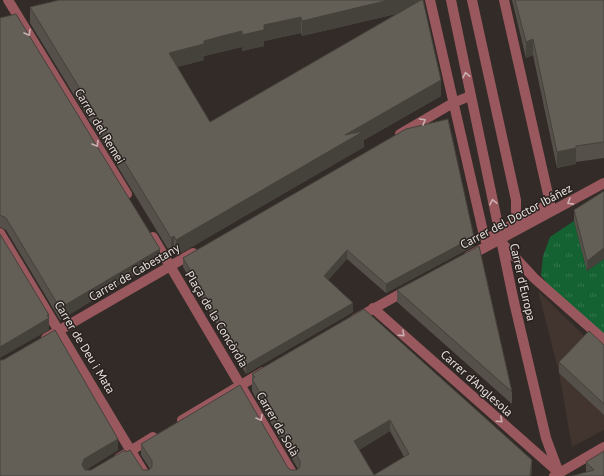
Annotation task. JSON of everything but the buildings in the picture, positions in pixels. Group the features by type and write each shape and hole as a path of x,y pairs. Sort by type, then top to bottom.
{"street":[{"name":"Carrer del Remei","path":"8,0 134,206"},
{"path":"430,0 453,103"},
{"name":"Carrer d'Europa","path":"451,0 500,236 546,438 559,475"},
{"path":"472,0 516,200 516,227"},
{"name":"Carrer del Doctor Ibáñez","path":"504,0 550,203 516,227"},
{"path":"391,139 453,103 470,96"},
{"name":"Carrer del Doctor Ibáñez","path":"453,103 485,240 500,236"},
{"name":"Carrer del Doctor Ibáñez","path":"460,261 516,227 604,183"},
{"path":"146,226 171,266"},
{"name":"Carrer de Deu i Mata","path":"0,233 60,330 146,476"},
{"path":"500,236 534,278 604,340"},
{"name":"Carrer de Cabestany","path":"40,342 205,246"},
{"name":"Plaça de la Concòrdia","path":"171,266 240,384"},
{"path":"347,324 373,308 420,283"},
{"name":"Carrer d'Anglesola","path":"373,308 559,475"},
{"path":"110,463 240,384 274,366"},
{"name":"Carrer de Solà","path":"240,384 294,476"},
{"path":"559,475 604,447"}],"shaded area":[{"path":"538,291 604,355 604,430 572,447 559,373"}],"green space":[{"path":"574,221 587,271 604,259 604,337 549,286 541,275 543,256 550,237"}]}
